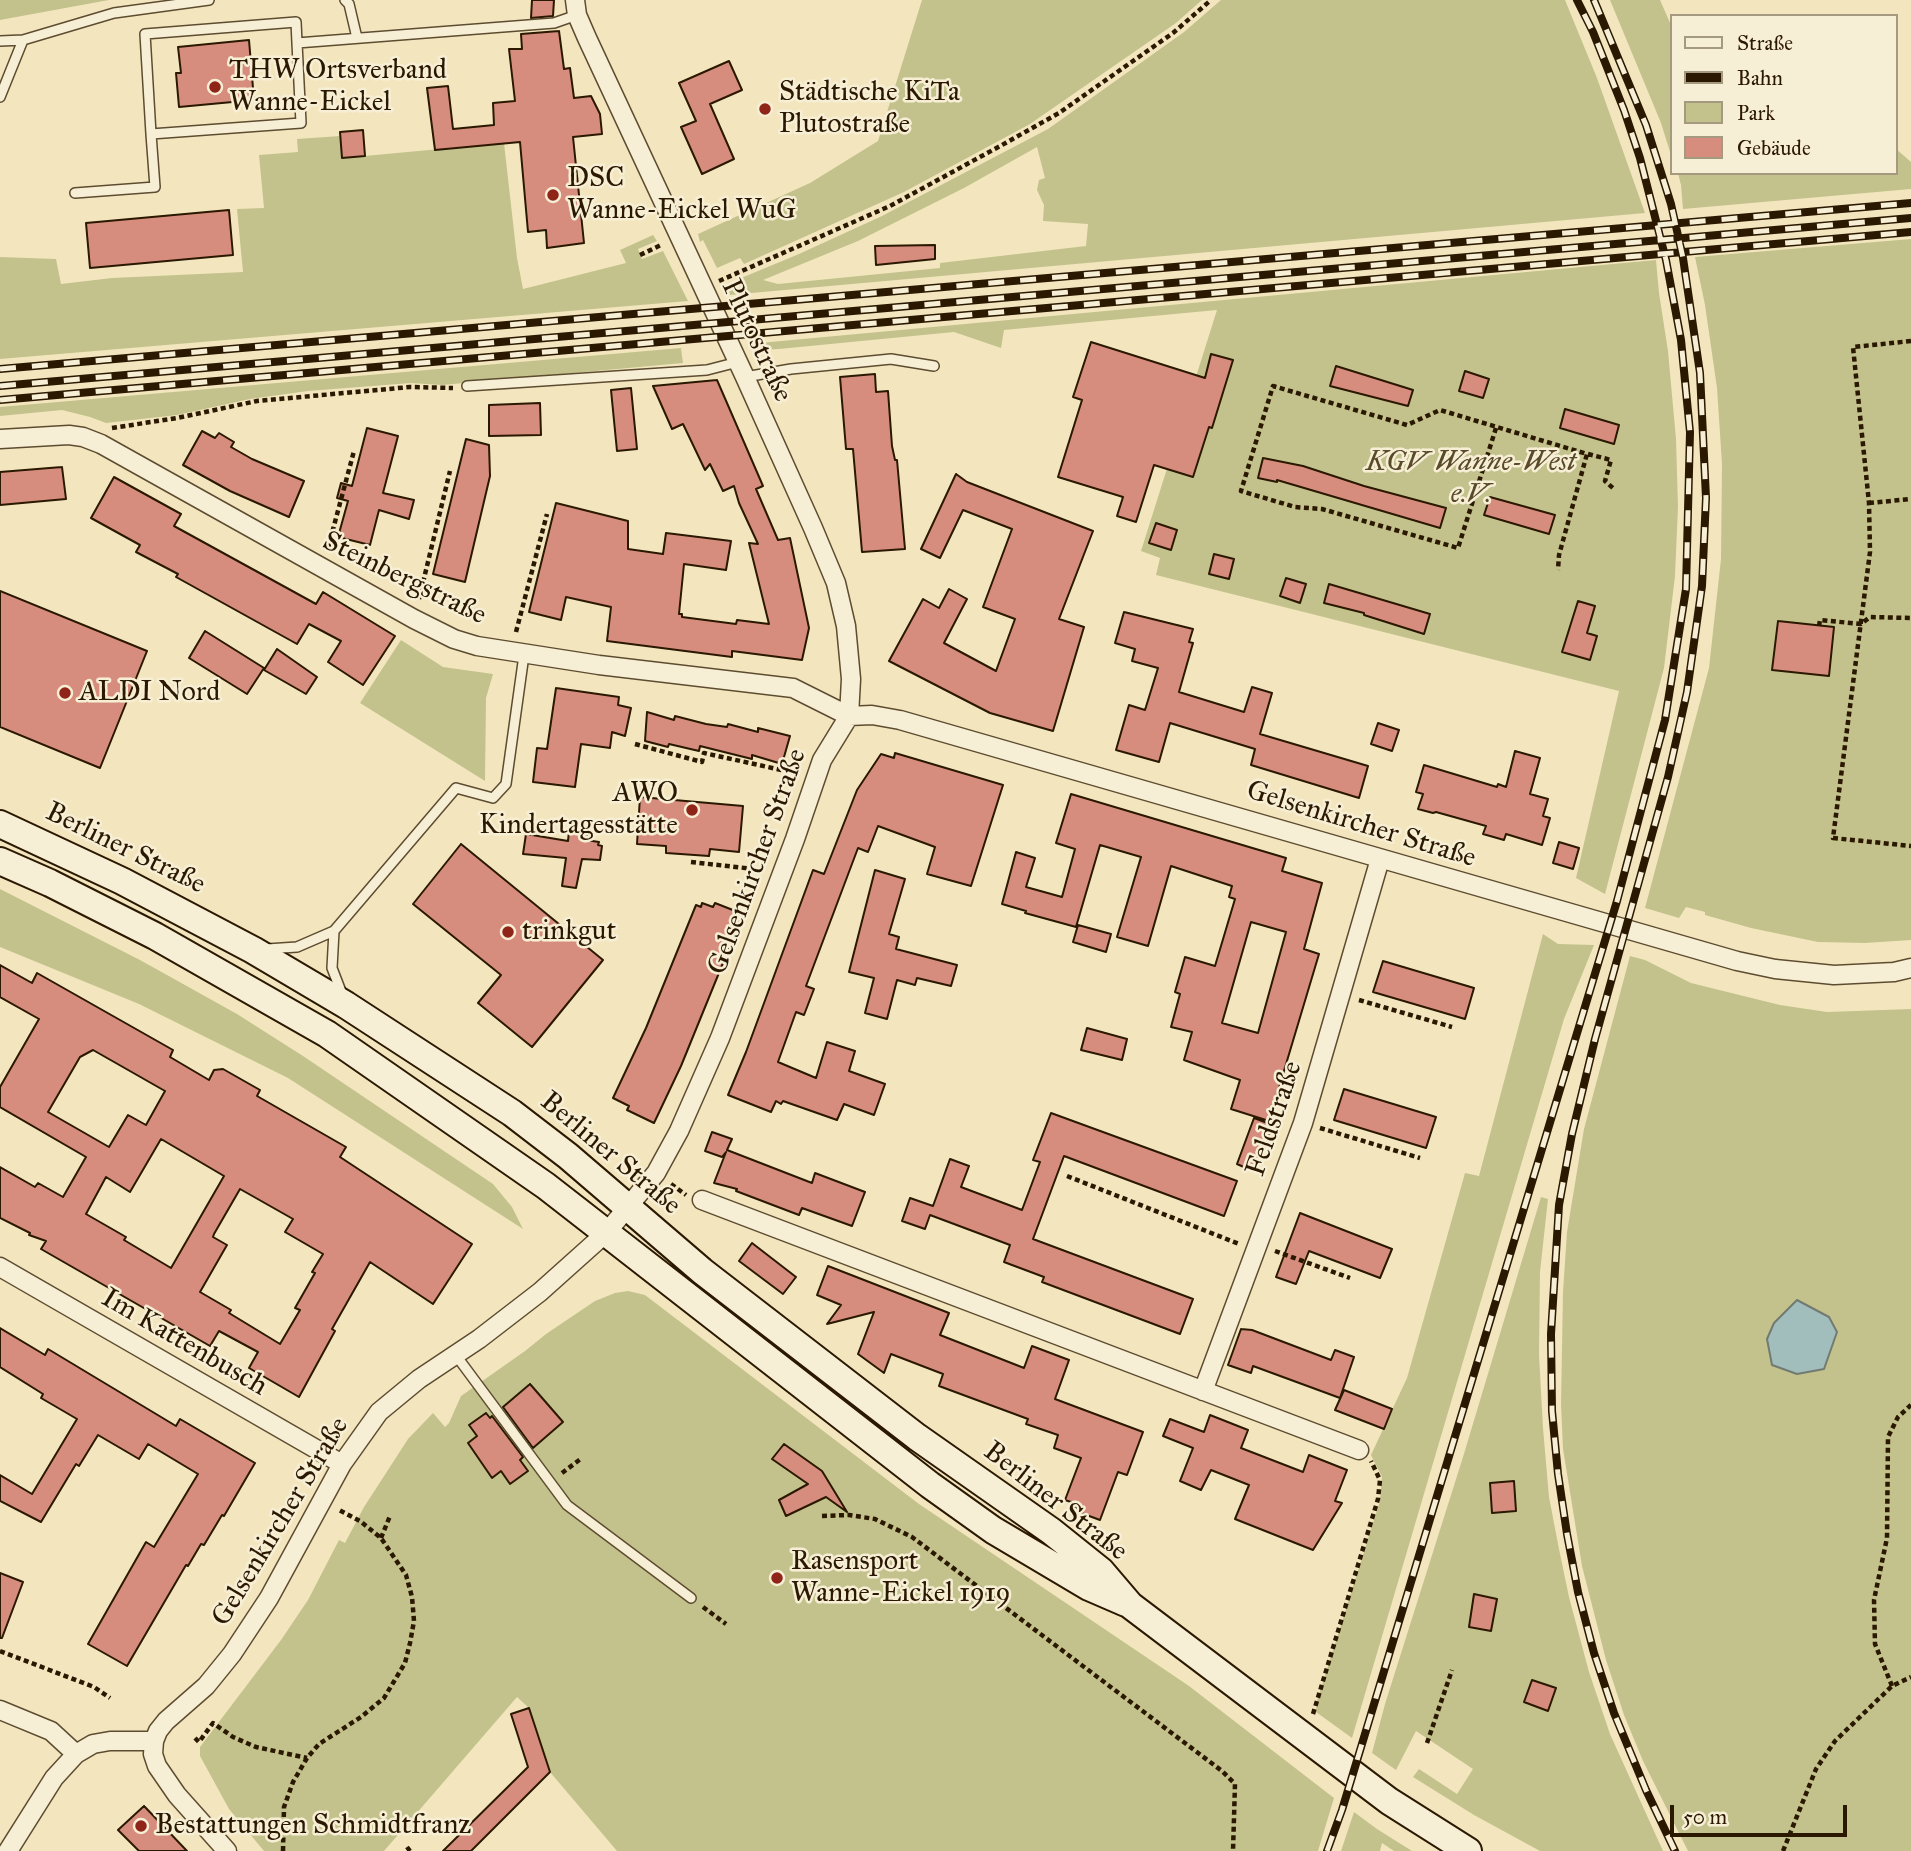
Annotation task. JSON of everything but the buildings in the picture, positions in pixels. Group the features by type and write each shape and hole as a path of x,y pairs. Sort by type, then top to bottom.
{"main road":[{"name":"Berliner Straße","path":"0,824 122,881 253,950 346,1005 512,1113 568,1156 685,1258 917,1437 1051,1531 1101,1571 1130,1605 1389,1801 1468,1851"},
{"name":"Berliner Straße","path":"0,862 50,883 155,936 327,1034 540,1181 930,1485 993,1530 1089,1587 1130,1605"}],"street":[{"name":"Plutostraße","path":"576,8 836,583 846,626 850,666 849,716"},
{"name":"Steinbergstraße","path":"0,439 69,435 101,444 322,570 454,639 517,653 793,688 849,716"},
{"name":"Gelsenkircher Straße","path":"154,1741 166,1721 198,1694 232,1654 269,1598 342,1464 379,1412 419,1379 540,1292 607,1231 656,1173 679,1131 720,1038 822,760 849,716 872,715 900,720 1737,961 1775,969 1834,975 1894,972 1911,968"},
{"name":"Feldstraße","path":"1203,1391 1303,1122 1380,859"},
{"path":"702,1200 1359,1450"},
{"name":"Im Kattenbusch","path":"0,1267 342,1464"},
{"path":"0,1710 51,1731 75,1754"},
{"path":"8,1851 54,1779 75,1754 93,1744 110,1741 154,1741 156,1766 168,1784 227,1851"}],"lane":[{"path":"0,41 23,40 114,13 209,0"},
{"path":"345,0 349,4 357,38"},
{"path":"297,43 554,23 576,8"},
{"path":"75,194 155,187 151,134 145,34 296,22 301,123 151,134"},
{"path":"0,97 23,40"},
{"path":"467,386 707,370 791,369 891,359 934,366"},
{"path":"253,950 297,947 334,931 456,788 493,798 506,784 517,653"},
{"path":"334,931 332,968 346,1005"},
{"path":"455,1354 568,1505 691,1598"}],"path":[{"path":"702,288 891,206 1059,113 1173,33 1211,0"},
{"path":"640,255 661,245"},
{"path":"1911,341 1853,347 1869,503 1870,552 1833,838 1911,846"},
{"path":"101,444 113,426 177,418 257,401 410,387 438,389 467,386"},
{"path":"1496,428 1458,548 1322,509 1295,507 1241,491 1273,386 1407,425 1440,410 1611,460 1605,481 1614,489"},
{"path":"322,570 354,451"},
{"path":"1558,570 1559,555 1587,454"},
{"path":"414,620 450,471"},
{"path":"1869,503 1911,499"},
{"path":"517,653 547,514"},
{"path":"1819,626 1820,620 1861,624 1870,617 1911,618"},
{"path":"635,744 702,762 704,753 786,771"},
{"path":"691,862 783,872"},
{"path":"1342,995 1452,1027"},
{"path":"1303,1122 1420,1158"},
{"path":"656,1173 688,1196 702,1200"},
{"path":"1067,1176 1257,1248 1350,1278"},
{"path":"1892,1686 1875,1644 1874,1600 1887,1538 1888,1437 1898,1417 1911,1405"},
{"path":"1312,1714 1380,1490 1376,1468 1369,1457 1359,1450"},
{"path":"550,1481 582,1458"},
{"path":"283,1851 284,1807 293,1782 307,1758 328,1738 384,1698 405,1663 414,1621 412,1597 406,1575 381,1538 360,1521 322,1500"},
{"path":"822,1516 849,1515 875,1520 912,1536 1222,1770 1235,1784 1233,1851"},
{"path":"381,1538 390,1516"},
{"path":"704,1608 726,1624"},
{"path":"0,1651 94,1687 110,1698"},
{"path":"1427,1743 1452,1670"},
{"path":"1783,1851 1816,1769 1835,1741 1892,1686 1911,1677"},
{"path":"195,1738 199,1742 213,1723 233,1737 256,1746 307,1758"}],"green space":[{"path":"0,0 109,0 0,20"},
{"path":"922,0 1202,0 1176,23 1030,124 904,192 744,264 740,258 717,268 703,240 700,242 698,234 810,183 878,141"},
{"path":"1221,0 1565,0 1597,78 1645,213 729,295 728,289 734,281 882,216 1048,129 1184,32","holes":["1037,147 1045,178 1039,180 1037,190 1044,205 1043,221 1088,224 1086,246 940,263 940,268 778,284 763,280 858,241 964,188"]},
{"path":"1610,0 1660,0 1670,23 1670,152 1661,123"},
{"path":"340,136 343,158 504,143 523,289 626,263 620,250 653,235 657,241 638,249 642,259 663,251 688,301 0,359 0,257 56,259 61,284 112,278 243,272 237,209 264,208 259,155 298,152 297,139"},
{"path":"1897,150 1911,162 1911,189 1683,209 1678,175 1897,175"},
{"path":"1911,239 1911,940 1818,942 1751,928 1686,907 1679,918 1645,908 1709,668 1721,559 1722,464 1717,388 1695,257"},
{"name":"KGV Wanne-West e.V.","path":"1656,260 1676,439 1678,507 1675,576 1664,668 1605,894 1576,878 1619,691 1156,575 1160,558 1141,551 1217,310 1004,330 1001,348 954,332 779,349 754,350 749,344"},
{"path":"681,348 683,363 442,385 411,383 308,391 250,399 177,415 106,423 62,410 0,416 0,407"},
{"path":"401,640 443,667 493,674 486,698 485,781 360,703"},
{"path":"0,889 140,960 237,1014 303,1056 493,1184 512,1207 523,1229 288,1078 139,1004 0,947"},
{"path":"1543,934 1558,944 1594,945 1564,1019 1352,1738 1316,1712 1317,1701 1380,1501 1382,1477 1371,1455 1407,1378 1465,1173 1479,1176"},
{"path":"1630,956 1645,960 1691,983 1780,1005 1827,1012 1911,1009 1911,1851 1688,1851 1643,1761 1606,1660 1582,1566 1563,1449 1563,1292 1567,1232 1584,1129"},
{"path":"1541,1197 1548,1199 1540,1272 1539,1355 1549,1497 1569,1597 1589,1672 1610,1734 1663,1851 1540,1851 1474,1815 1413,1777 1419,1769 1457,1794 1473,1769 1416,1731 1396,1770 1372,1753"},
{"name":"Rasensport Wanne-Eickel 1919","path":"628,1291 645,1295 919,1504 1189,1686 1334,1798 1318,1851 617,1851 550,1772 529,1708 517,1697 384,1851 264,1851 229,1809 200,1756 200,1747 281,1640 308,1600 339,1540 345,1543 364,1507 408,1439 433,1413 445,1427 461,1396 595,1301"},
{"path":"1354,1812 1412,1851 1394,1851 1382,1843 1380,1851 1341,1851"}],"water":[{"path":"1797,1300 1829,1317 1837,1332 1824,1369 1797,1374 1772,1365 1767,1339 1774,1323"}],"railway":[{"path":"1327,1851 1342,1810 1617,901 1665,720 1686,589 1690,432 1681,340 1666,260 1640,158 1593,32 1577,0"},
{"path":"1594,0 1646,125 1671,204 1683,258 1700,373 1706,498 1702,586 1687,692 1668,777 1595,1039 1572,1134 1559,1205 1551,1334 1552,1411 1567,1534 1578,1592 1594,1653 1614,1713 1675,1851"},
{"path":"0,369 1911,203"},
{"path":"0,386 1911,218"},
{"path":"0,400 1911,232"}],"place":[{"name":"THW Ortsverband Wanne-Eickel","path":"215,87"},
{"name":"Städtische KiTa Plutostraße","path":"765,109"},
{"name":"DSC Wanne-Eickel WuG","path":"553,195"},
{"name":"ALDI Nord","path":"65,693"},
{"name":"AWO Kindertagesstätte","path":"692,810"},
{"name":"trinkgut","path":"508,932"},
{"name":"Rasensport Wanne-Eickel 1919","path":"777,1578"},
{"name":"Bestattungen Schmidtfranz","path":"141,1826"}]}
